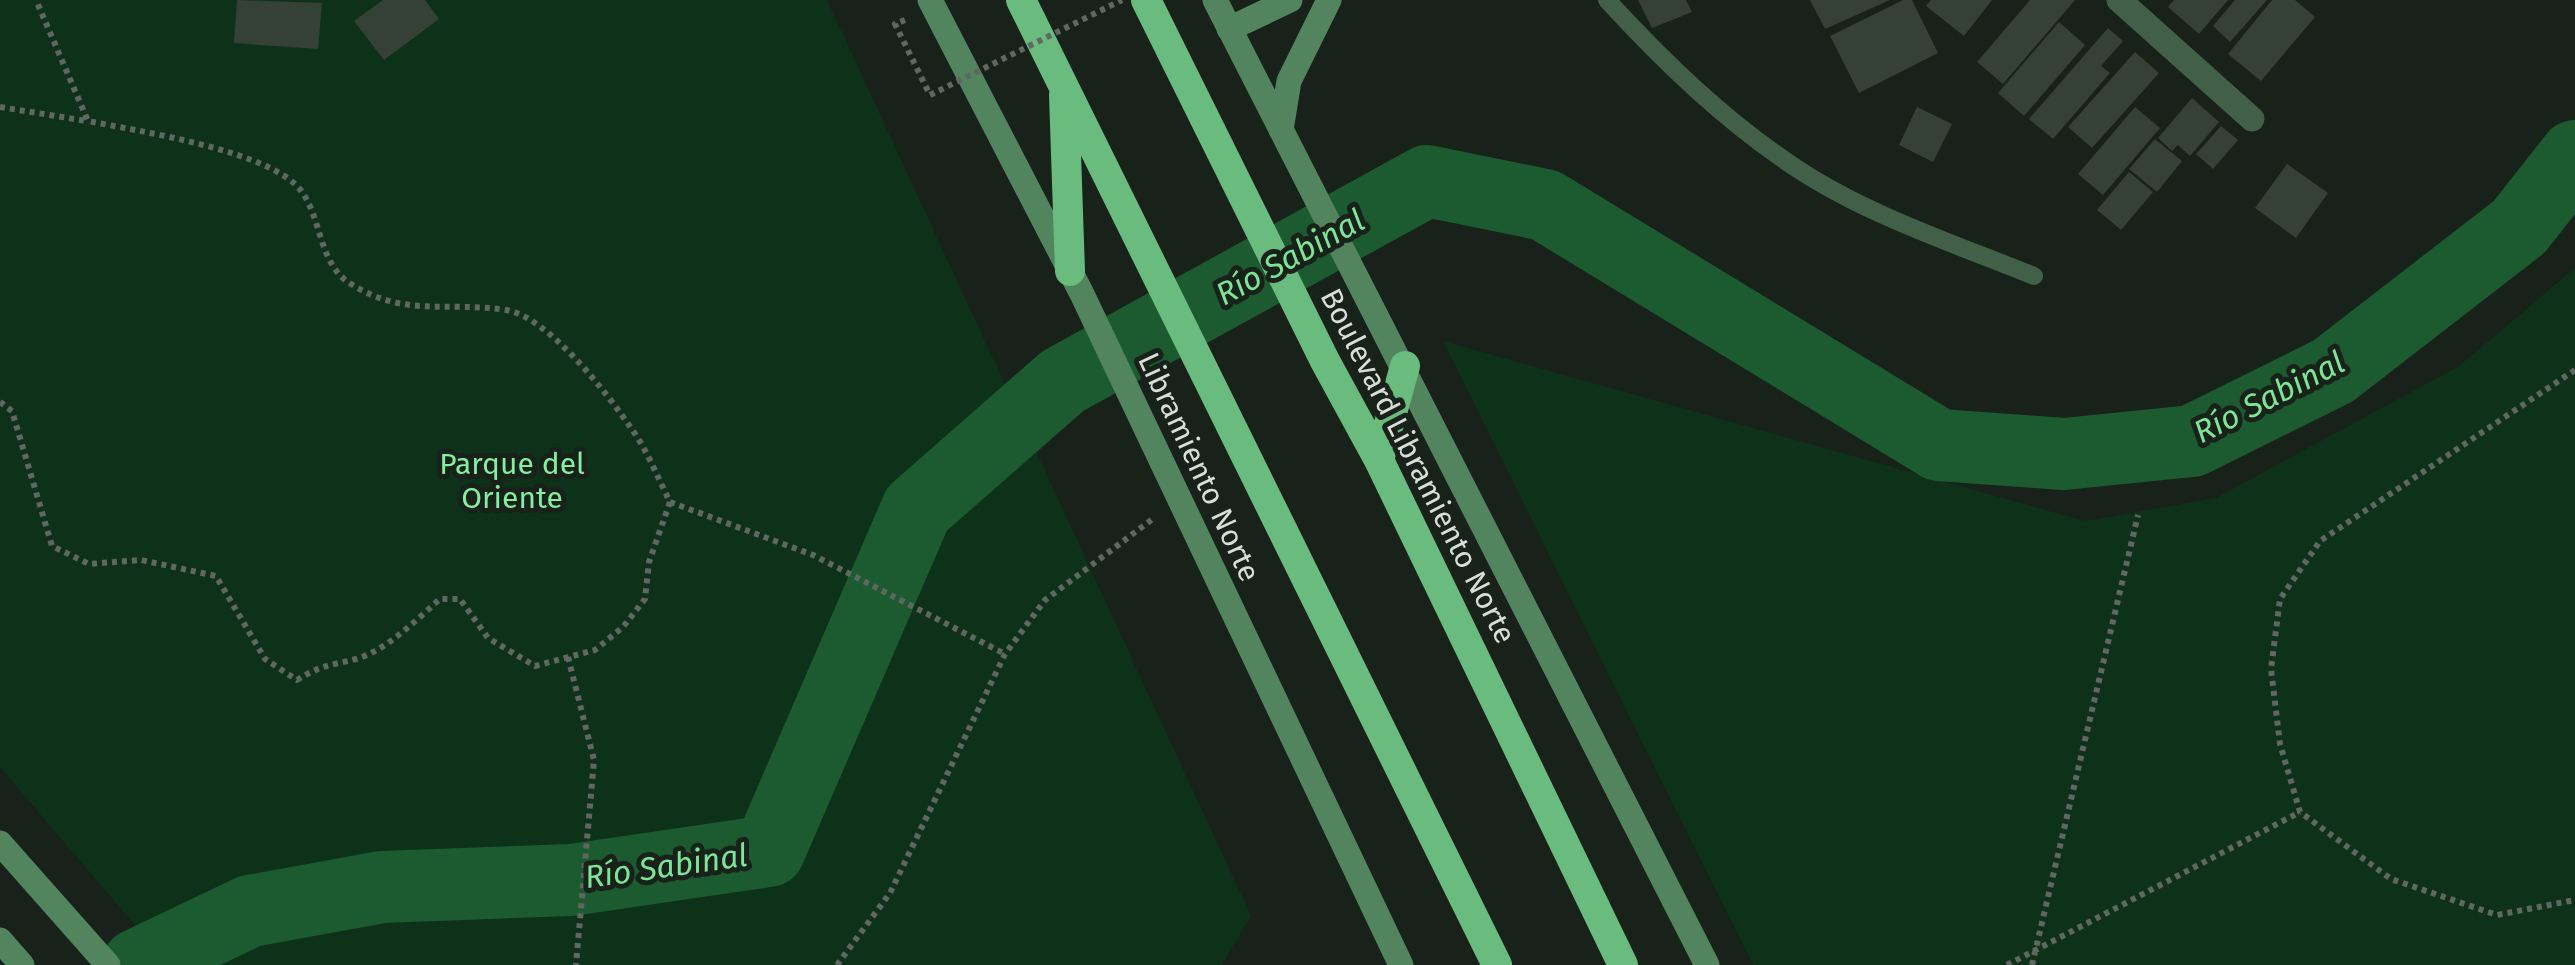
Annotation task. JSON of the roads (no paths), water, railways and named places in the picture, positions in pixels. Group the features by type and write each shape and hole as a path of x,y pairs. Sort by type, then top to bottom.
{"highway":[{"path":"1021,0 1497,965"},
{"name":"Boulevard Libramiento Norte","path":"1146,0 1379,460 1623,965"},
{"path":"1064,87 1076,282"},
{"path":"1379,460 1398,353"}],"street":[{"name":"Libramiento Norte","path":"930,0 1076,282 1401,965"},
{"path":"1214,0 1398,353 1707,965"},
{"path":"1230,29 1290,0"},
{"path":"1280,130 1290,81 1329,0"},
{"path":"2119,0 2252,119"},
{"path":"0,843 108,965"},
{"path":"0,940 22,965"}],"lane":[{"path":"1607,0 1675,74 1798,169 1898,220 2034,276"}],"waterway":[{"name":"Río Sabinal","path":"137,965 250,911 382,887 571,880 769,851 917,509 1063,381 1427,181 1545,205 1939,445 2064,454 2192,441 2333,371 2519,227 2575,156"}],"park label":[{"name":"Parque del Oriente","path":"512,481"}]}
